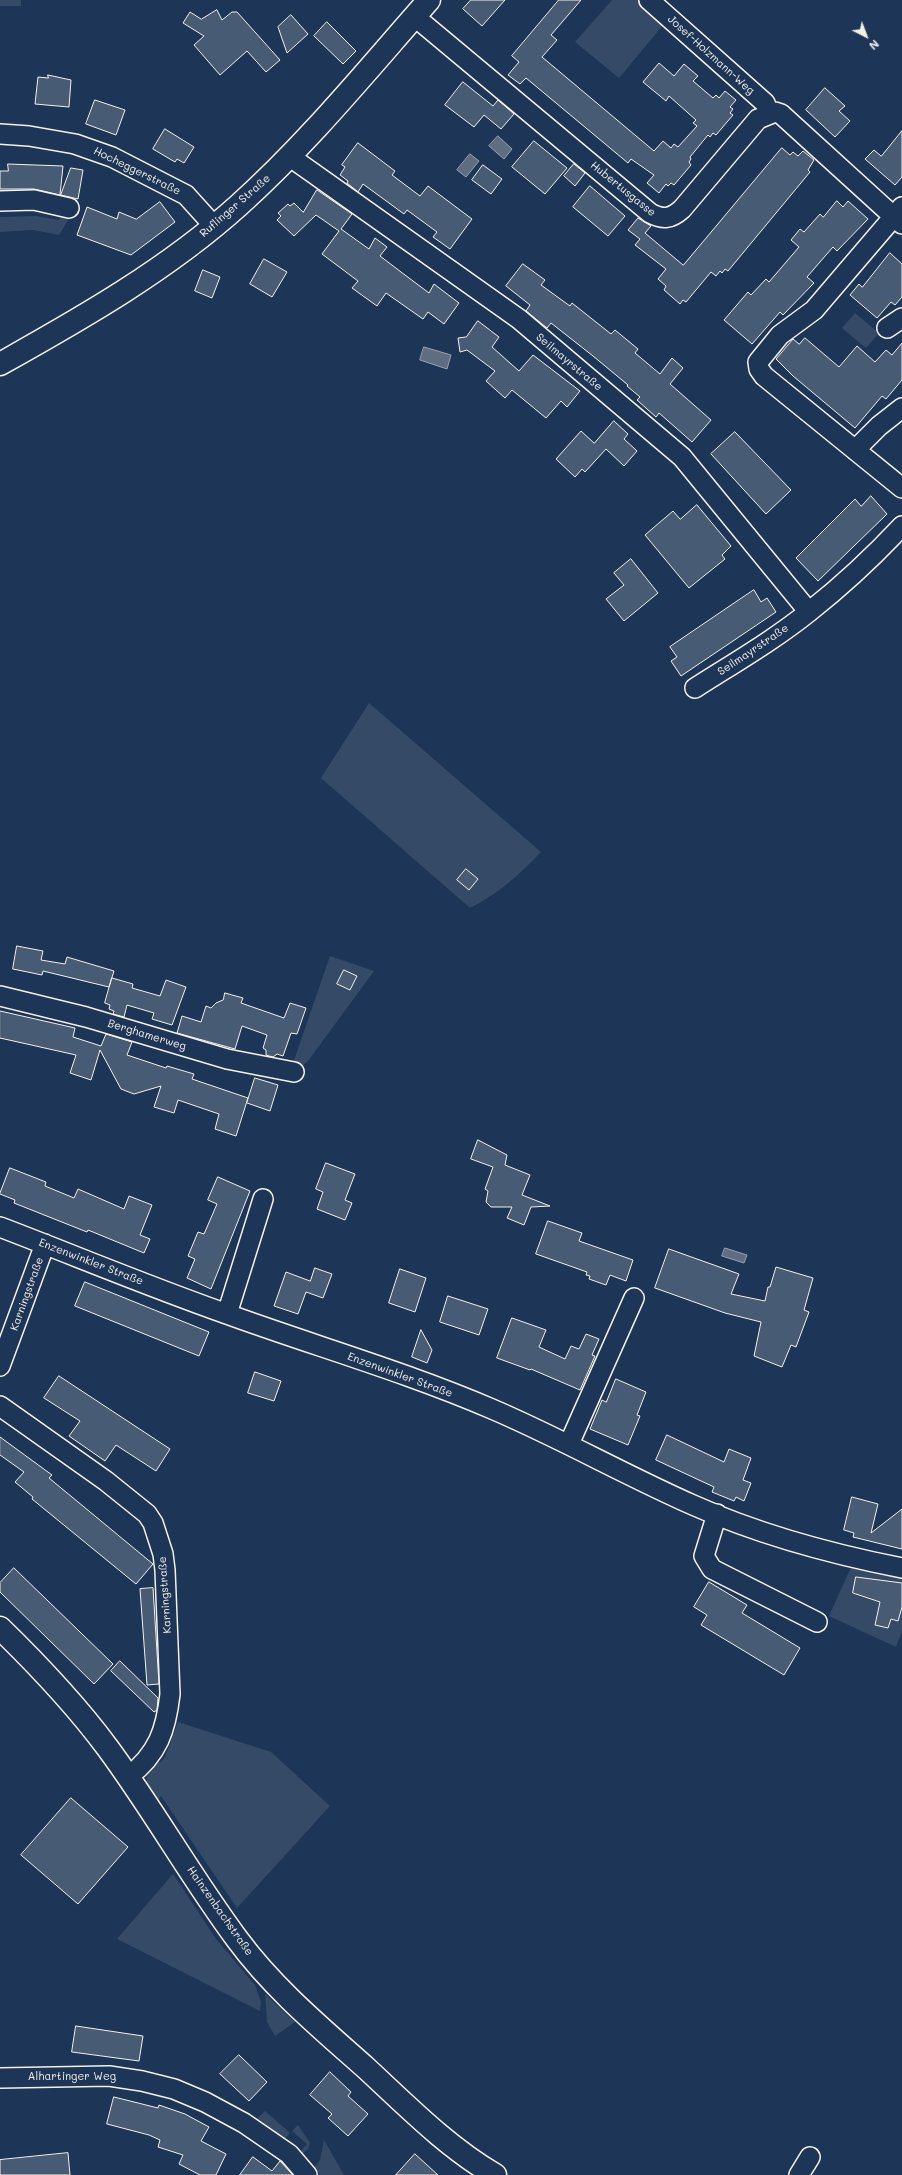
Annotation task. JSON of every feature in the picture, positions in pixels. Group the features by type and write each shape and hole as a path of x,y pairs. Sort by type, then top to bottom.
{"street":[{"name":"Ruflinger Straße","path":"0,364 96,309 191,245 239,205 289,156 428,0"},
{"name":"Josef-Holzmann-Weg","path":"649,0 765,103 769,113"},
{"name":"Hubertusgasse","path":"414,16 650,213 660,218 667,218 675,215 682,209 758,119 769,113"},
{"path":"769,113 775,112 781,114 899,216 814,310 780,335 758,362 759,369 764,376 902,488"},
{"name":"Hocheggerstraße","path":"0,134 29,136 75,144 112,157 186,195 214,226"},
{"name":"Seilmayrstraße","path":"289,156 518,319 682,457 809,612"},
{"path":"0,201 34,200 68,208"},
{"path":"856,450 879,426 902,408"},
{"name":"Seilmayrstraße","path":"695,688 772,639 809,612 877,553 902,526"},
{"name":"Berghamerweg","path":"0,996 86,1016 227,1060 294,1072"},
{"path":"227,1314 262,1199"},
{"name":"Enzenwinkler Straße","path":"0,1227 227,1314 435,1387 490,1408 569,1444 695,1506 799,1545 849,1558 902,1568"},
{"name":"Karningstraße","path":"0,1366 45,1244"},
{"path":"569,1444 634,1298"},
{"name":"Karningstraße","path":"0,1406 106,1481 148,1514 153,1524 163,1554 165,1570 170,1694 168,1714 162,1736 142,1767 128,1777"},
{"path":"717,1514 704,1556 712,1569 817,1622"},
{"name":"Hainzenbachstraße","path":"0,1628 61,1690 128,1777 238,1940 271,1979 300,2008 417,2115 488,2173"},
{"name":"Alhartinger Weg","path":"0,2078 109,2076 142,2081 174,2089 205,2102 244,2123 289,2154 307,2175"},
{"path":"798,2175 810,2157"}],"shaded area":[{"path":"0,0 21,0 21,6 0,6"},
{"path":"612,0 637,0 664,24 619,78 575,42"},
{"path":"498,136 512,149 504,159 489,146"},
{"path":"470,154 479,161 466,177 457,170"},
{"path":"36,216 59,220 61,216 70,217 59,235 33,230 0,232 0,217"},
{"path":"855,313 879,333 866,348 842,328"},
{"path":"424,347 451,355 447,369 420,360"},
{"path":"369,703 541,852 508,883 480,903 470,908 321,778"},
{"path":"330,956 374,971 308,1061 302,1066 292,1066"},
{"path":"725,1248 747,1255 744,1263 722,1256"},
{"path":"852,1565 902,1574 902,1631 896,1647 829,1616"},
{"path":"178,1722 271,1752 330,1806 237,1908 161,1796 156,1803 147,1786 147,1776 149,1771 156,1759 160,1763 165,1757"},
{"path":"173,1874 216,1939 255,1985 261,2002 260,2011 117,1939"},
{"path":"265,1994 295,2022 275,2036 267,2022"},
{"path":"265,2111 290,2133 283,2141 255,2121"},
{"path":"298,2125 310,2143 308,2149 301,2155 298,2154 307,2144 292,2131"},
{"path":"324,2140 344,2175 320,2175 314,2168 320,2160"}],"building":[{"path":"471,0 505,0 482,26 463,9"},
{"path":"559,0 581,0 551,35 557,40 542,57 654,151 663,141 671,148 674,144 678,147 697,126 693,123 696,120 669,96 666,101 643,82 659,63 674,76 684,64 698,76 693,81 713,98 716,95 719,98 725,91 736,100 730,107 733,109 730,113 733,115 716,135 713,133 710,137 708,135 690,157 691,159 689,162 691,165 674,185 671,183 668,186 666,184 659,193 647,183 654,175 631,159 628,163 526,78 520,84 508,75 519,62 512,56"},
{"path":"217,10 222,20 232,12 237,12 280,60 266,72 247,51 220,75 194,45 204,36 183,23 190,12 201,19"},
{"path":"291,15 308,34 287,53 278,27"},
{"path":"327,22 356,51 343,64 314,36"},
{"path":"48,75 71,80 69,107 35,104 38,77 48,78"},
{"path":"463,82 493,106 498,100 514,114 501,129 484,115 474,127 445,105"},
{"path":"825,88 845,106 839,111 850,121 835,137 806,110"},
{"path":"95,100 125,110 116,135 86,124"},
{"path":"165,129 194,147 184,163 177,159 175,162 153,149"},
{"path":"902,131 902,177 895,185 865,159 874,150 881,156"},
{"path":"534,141 567,168 545,194 512,167"},
{"path":"358,143 395,171 392,175 420,196 428,186 472,219 450,249 433,237 437,232 407,210 404,214 363,184 358,192 340,175 345,167 342,165"},
{"path":"782,148 790,155 793,152 798,156 803,151 814,160 808,170 810,172 728,271 725,269 722,273 720,271 716,276 711,272 686,302 683,300 680,304 664,290 666,286 658,279 666,269 635,245 640,239 628,230 638,218 651,226 645,233 683,265"},
{"path":"8,164 63,166 60,195 34,189 0,189 0,171 8,171"},
{"path":"574,164 585,173 575,186 564,176"},
{"path":"483,165 502,179 491,194 472,180"},
{"path":"71,168 83,170 78,199 61,195"},
{"path":"590,186 625,216 608,236 573,207"},
{"path":"317,190 352,214 341,229 369,249 375,238 387,247 380,256 429,293 434,284 459,303 444,324 428,312 423,319 386,293 377,306 352,288 358,281 322,254 339,231 316,215 294,236 277,220 281,216 278,213 288,204 290,206 294,203 303,212"},
{"path":"837,201 843,207 848,201 868,219 837,251 833,247 807,277 814,283 783,315 780,312 752,344 724,320 748,292 751,295 766,279 769,282 799,247 791,240 800,229 804,232 820,214 823,217"},
{"path":"160,202 175,222 131,255 77,235 87,207 117,219 119,212 136,219"},
{"path":"890,253 902,264 902,297 895,305 891,302 877,318 850,295 859,284 862,287"},
{"path":"264,259 287,272 272,297 250,284"},
{"path":"523,264 545,280 541,285 570,306 572,303 611,334 615,330 638,349 635,353 660,374 672,358 683,368 670,384 711,420 692,442 659,413 656,417 637,400 640,397 627,386 628,385 593,356 551,323 547,328 526,311 530,305 506,286"},
{"path":"203,270 220,277 212,298 195,291"},
{"path":"478,321 499,337 492,347 519,371 533,355 580,391 567,407 561,401 546,418 512,390 505,398 486,381 495,371 467,350 460,352 458,338 466,337"},
{"path":"805,338 839,367 857,346 875,362 886,350 892,355 902,343 902,380 886,399 882,396 855,428 793,376 776,359 793,339 799,344"},
{"path":"614,421 628,434 624,439 637,451 624,466 606,449 585,472 582,469 575,477 556,459 581,431 594,443"},
{"path":"735,432 791,490 766,514 711,454"},
{"path":"871,496 887,514 818,581 796,558 855,499 861,506"},
{"path":"697,505 731,546 722,555 725,559 689,588 645,535 673,511 680,519"},
{"path":"631,559 658,593 624,621 606,599 624,585 614,573"},
{"path":"754,590 761,602 767,598 776,612 681,676 671,661 677,657 670,647"},
{"path":"466,869 478,879 469,890 457,880"},
{"path":"17,946 43,951 41,960 65,964 67,957 114,971 109,987 43,971 42,975 13,969"},
{"path":"344,970 357,976 350,990 337,984"},
{"path":"112,978 133,984 132,988 160,996 166,980 186,987 172,1025 152,1019 154,1013 127,1005 124,1017 113,1014 114,1011 109,1009 110,1005 105,1003"},
{"path":"225,993 243,998 241,1003 284,1018 290,1003 306,1008 297,1034 291,1033 283,1056 277,1054 273,1057 266,1055 266,1050 263,1048 267,1035 242,1026 235,1049 177,1033 182,1016 201,1022 206,1006 211,1008 216,1003 223,1000"},
{"path":"0,1011 75,1028 73,1037 101,1046 106,1034 132,1042 127,1055 166,1068 167,1066 194,1074 192,1079 248,1098 236,1136 215,1129 219,1114 178,1100 174,1113 154,1107 161,1086 134,1094 121,1089 100,1050 91,1080 70,1073 76,1055 0,1038"},
{"path":"255,1078 278,1085 270,1111 247,1103"},
{"path":"478,1140 507,1155 505,1165 530,1175 522,1195 550,1206 531,1207 524,1225 507,1218 512,1207 491,1207 486,1202 488,1191 485,1189 493,1167 471,1159"},
{"path":"326,1163 355,1174 345,1200 352,1203 345,1220 317,1209 323,1192 316,1189"},
{"path":"10,1168 46,1182 45,1186 74,1198 78,1189 124,1209 129,1196 152,1205 140,1235 150,1239 144,1253 88,1230 87,1232 14,1203 15,1200 0,1194"},
{"path":"218,1177 250,1191 211,1289 187,1278 195,1259 188,1256 198,1232 204,1234 217,1204 208,1200"},
{"path":"548,1221 582,1233 579,1241 633,1260 626,1281 610,1275 606,1285 589,1279 590,1276 586,1275 587,1272 536,1254"},
{"path":"669,1249 739,1274 731,1294 765,1301 768,1287 770,1287 776,1267 813,1278 804,1310 809,1312 796,1347 791,1345 782,1367 754,1356 761,1322 725,1313 655,1288"},
{"path":"315,1268 332,1274 323,1298 306,1292 298,1314 274,1306 286,1272 310,1281"},
{"path":"400,1269 426,1278 415,1312 389,1303"},
{"path":"85,1282 209,1332 199,1356 75,1306"},
{"path":"448,1296 488,1309 479,1335 440,1322"},
{"path":"512,1318 546,1330 539,1347 565,1359 571,1346 579,1349 586,1334 599,1339 592,1355 595,1356 580,1390 531,1369 530,1370 497,1358"},
{"path":"421,1330 432,1350 427,1363 412,1357"},
{"path":"255,1372 281,1381 274,1401 248,1393"},
{"path":"59,1376 170,1449 156,1471 116,1445 105,1461 69,1436 80,1421 44,1398"},
{"path":"616,1379 646,1392 637,1415 640,1416 628,1445 590,1429 602,1400 606,1402"},
{"path":"667,1435 724,1462 729,1449 751,1458 743,1480 751,1483 744,1501 736,1497 734,1501 712,1492 714,1487 656,1460"},
{"path":"0,1437 52,1475 49,1478 153,1564 136,1584 32,1499 33,1497 15,1482 24,1472 0,1455"},
{"path":"852,1497 878,1504 871,1533 902,1509 902,1549 853,1537 854,1533 844,1530"},
{"path":"14,1568 113,1664 94,1684 0,1592 0,1583"},
{"path":"856,1577 902,1583 902,1607 898,1621 891,1619 888,1628 875,1625 880,1602 853,1593"},
{"path":"709,1582 747,1605 742,1613 800,1648 784,1675 701,1625 707,1615 694,1607"},
{"path":"153,1588 159,1684 147,1685 140,1589"},
{"path":"120,1661 158,1698 157,1710 154,1712 111,1671"},
{"path":"71,1798 128,1847 78,1904 21,1855"},
{"path":"76,2026 143,2036 139,2061 72,2052"},
{"path":"239,2055 267,2082 249,2101 220,2074"},
{"path":"330,2072 351,2092 348,2096 368,2114 348,2136 328,2118 332,2114 310,2095"},
{"path":"114,2097 158,2108 159,2105 185,2114 209,2127 201,2141 226,2154 216,2175 200,2175 179,2164 183,2155 158,2147 160,2140 149,2135 107,2124"},
{"path":"68,2153 70,2175 0,2175 0,2160"},
{"path":"415,2154 438,2175 396,2175"},
{"path":"253,2157 272,2171 280,2161 293,2175 240,2175"}]}
